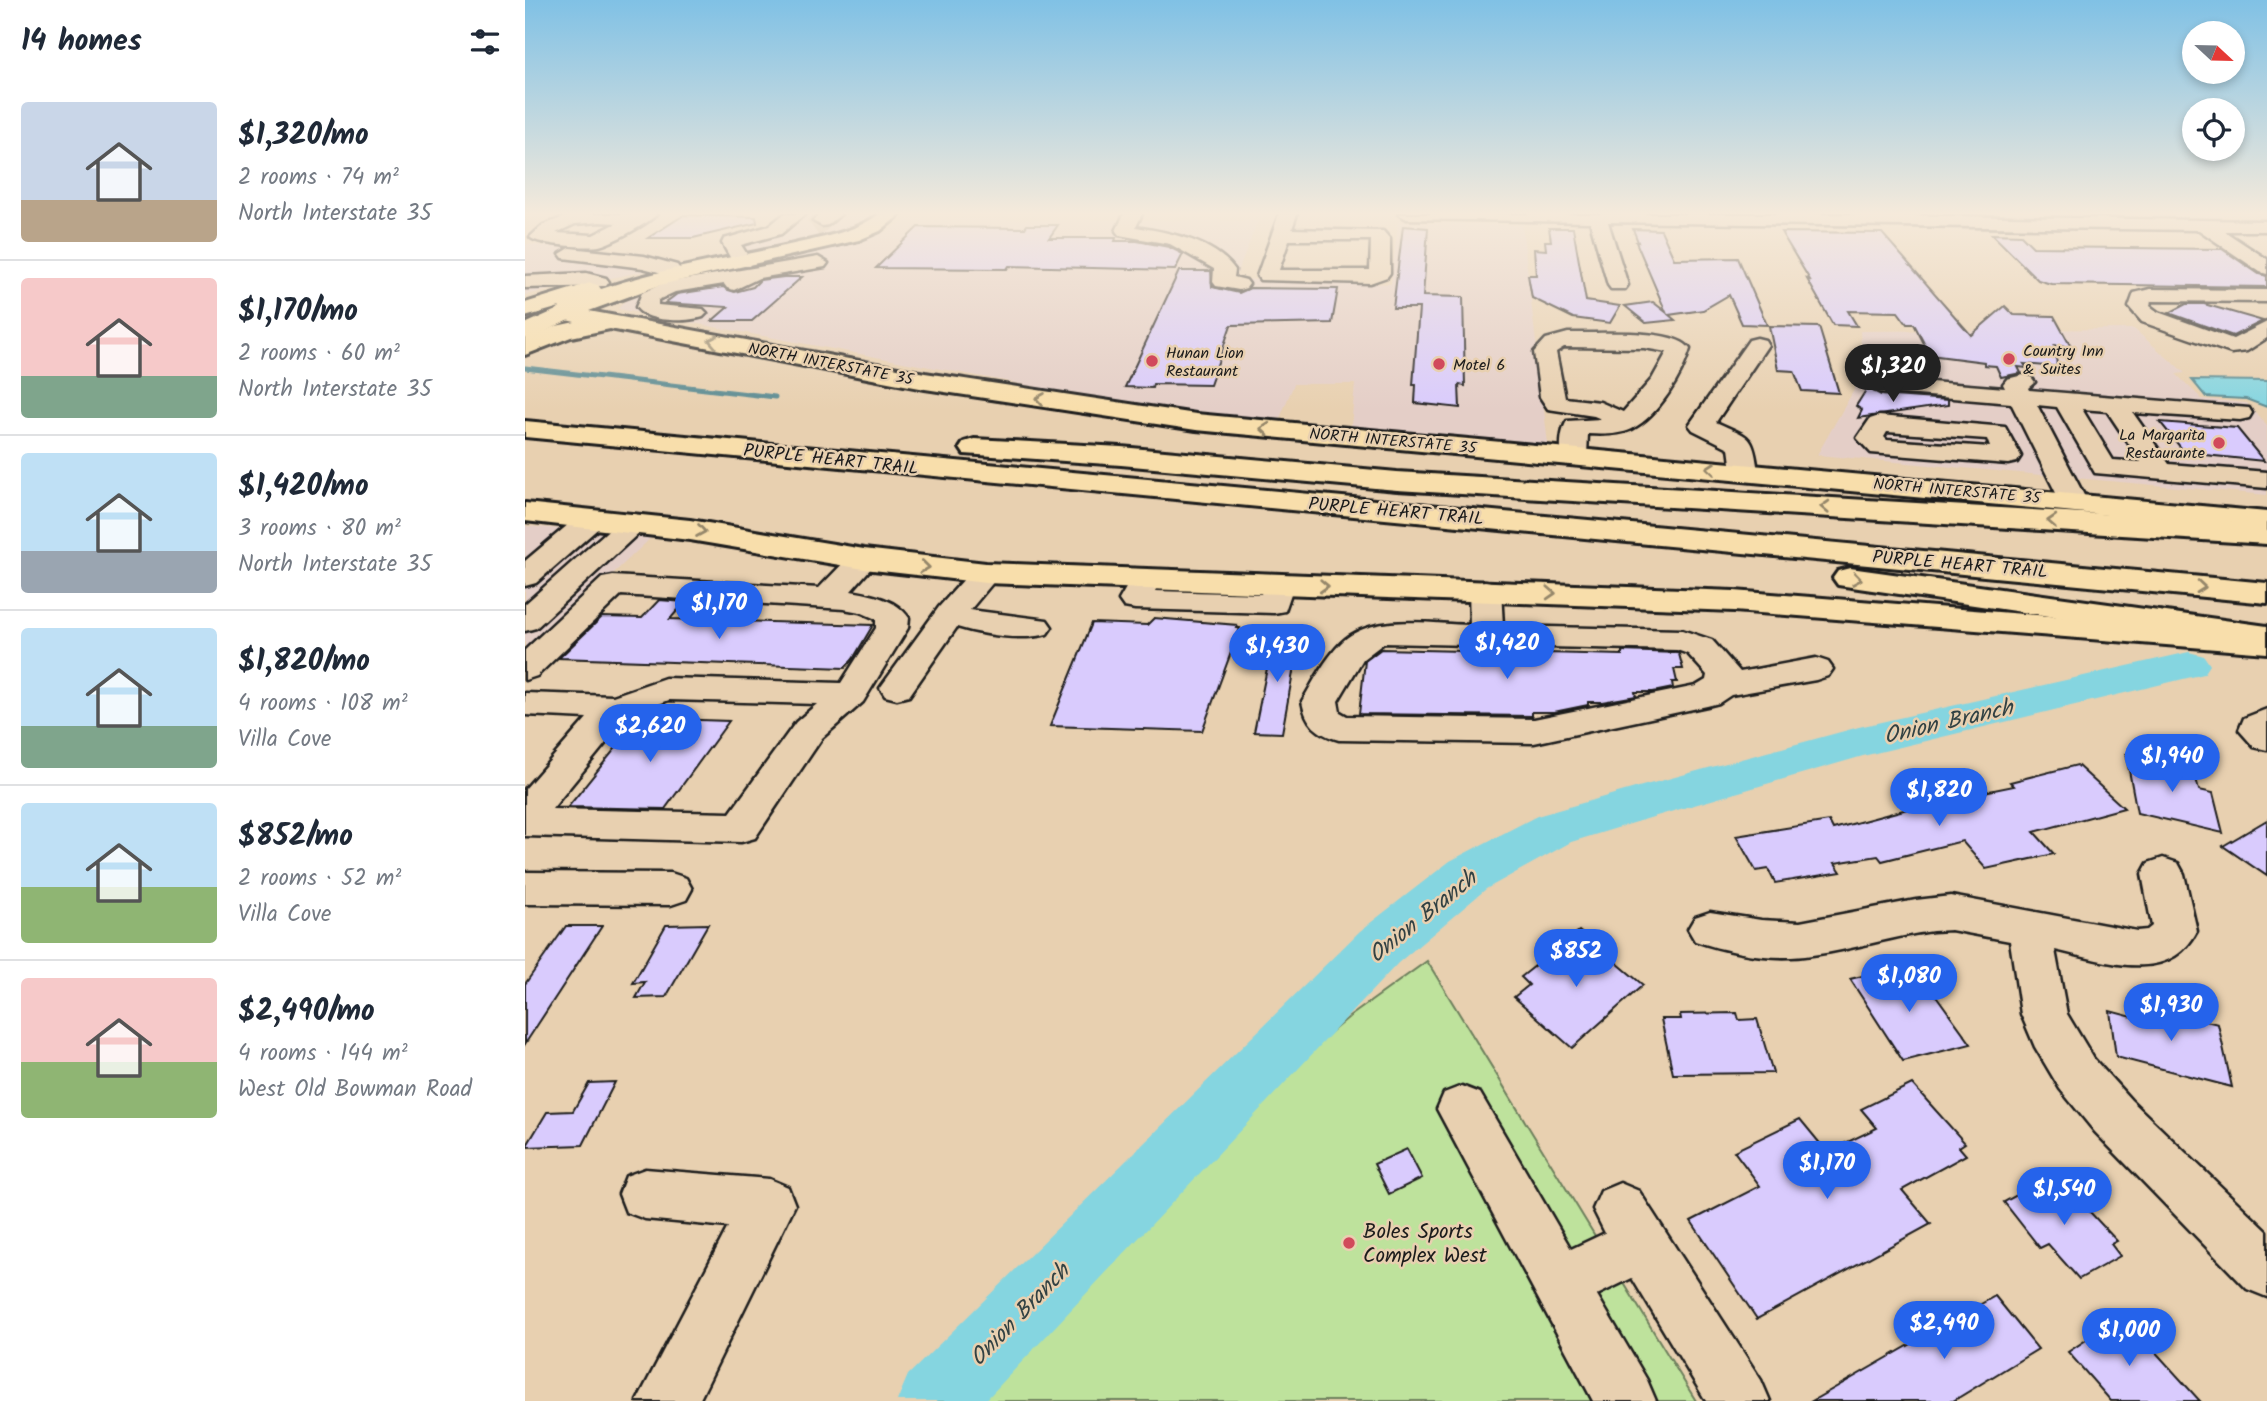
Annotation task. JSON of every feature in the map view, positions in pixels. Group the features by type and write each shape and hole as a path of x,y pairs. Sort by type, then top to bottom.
{"main road":[{"path":"525,306 599,282 618,279"},
{"path":"525,306 635,279"},
{"path":"525,334 601,295 643,279"},
{"name":"NORTH INTERSTATE 35","path":"525,306 925,381 1105,410 1272,429 2267,521"},
{"path":"525,348 564,331 613,322"},
{"name":"PURPLE HEART TRAIL","path":"525,412 2267,571"},
{"name":"PURPLE HEART TRAIL","path":"525,429 2267,593"},
{"path":"828,440 1121,456 1397,481 2267,534"},
{"path":"962,472 1218,506 1472,530 1663,552 2267,637"},
{"path":"525,512 690,530 864,559 986,573 1145,582 1485,590 1734,601 2267,645"}],"street":[{"path":"525,282 578,279"},
{"path":"588,279 599,282"},
{"path":"695,279 649,297 646,307 653,311 696,313"},
{"path":"670,333 741,279"},
{"path":"1223,279 1223,282 1239,284"},
{"path":"1616,279 1618,285"},
{"path":"2267,296 2150,295 2141,297 2139,307 2150,317 2231,346 2239,346 2267,329"},
{"path":"1550,424 1617,426 1632,417 1669,370 1679,349 1676,346 1657,342 1583,342 1565,345 1559,350 1565,400 1611,404 1632,417"},
{"path":"1745,471 1742,444 1702,425 1757,345"},
{"path":"2073,501 2015,384 2041,377 2110,393 2239,413"},
{"path":"1882,385 2065,400 2110,393"},
{"path":"1978,393 1996,432 2040,436"},
{"path":"2110,393 2160,471"},
{"path":"2065,400 2104,467 2267,480"},
{"path":"1574,455 1576,425"},
{"path":"531,572 592,519"},
{"path":"525,621 633,523"},
{"path":"828,598 864,559"},
{"path":"531,572 582,569"},
{"path":"897,688 950,614 986,573"},
{"path":"525,669 613,585 828,598 887,611 893,618 886,640 851,694 809,730 741,828 525,822"},
{"path":"1485,590 1487,635"},
{"path":"950,614 979,623 1036,627"},
{"path":"1721,686 1725,674 1700,647 1682,640 1380,633 1364,638 1353,647 1320,701 1324,717 1339,728 1534,731 1707,695 1721,686 1815,668"},
{"path":"525,704 616,708 665,689 851,694"},
{"path":"525,814 616,708"},
{"path":"2267,721 2257,726 2257,730 2267,738"},
{"path":"1710,929 1751,937 1811,938 1923,914 1951,913 2137,949 2151,948 2166,942 2175,932 2163,874"},
{"path":"525,888 671,889"},
{"path":"2029,928 2044,1014 2052,1033 2077,1074 2113,1116 2267,1269"},
{"path":"1462,1109 1626,1401"},
{"path":"645,1194 769,1205 667,1401"},
{"path":"1560,1284 1631,1227 1741,1401"}],"shaded area":[{"path":"525,279 604,279 525,295"},
{"path":"681,279 1247,279 1391,284 1392,279 1528,279 1548,444 1351,427 1355,384 1294,384 1278,423 1112,401 618,309 629,296 654,285"},
{"path":"2134,329 2185,373 2176,374 2202,399 2247,403 2267,426 2267,495 1817,455 1863,374 1860,331"},
{"path":"525,526 653,536 525,657"}],"green space":[{"name":"Boles Sports Complex West","path":"1427,961 1696,1401 939,1401 963,1372 1232,1115 1349,1017"}],"water":[{"path":"2192,380 2267,381 2267,407 2246,399 2206,397"}],"building":[{"path":"799,279 752,321 712,321 728,307 665,303 677,294 723,287 735,292 753,287 760,280"},
{"path":"1175,279 1212,279 1212,287 1239,293 1250,288 1338,289 1332,323 1231,325 1210,385 1153,384 1152,388 1125,387"},
{"path":"1396,279 1424,279 1423,296 1463,297 1465,386 1459,385 1460,408 1415,403 1416,385 1413,385 1419,308 1393,308"},
{"path":"1529,279 1582,279 1586,301 1620,306 1610,323 1573,318 1532,298"},
{"path":"1652,279 1747,279 1767,325 1742,324 1729,295 1703,310 1669,315 1675,320 1646,323 1625,306 1653,302 1666,312"},
{"path":"1807,279 1922,279 1971,335 2005,306 2014,315 2054,316 2071,347 2054,346 2061,356 2056,356 2057,367 2024,364 2027,368 2018,367 2021,373 2001,377 1996,366 1984,365 1984,362 1930,355 1914,324 1907,324 1898,312 1848,311 1857,326 1833,325"},
{"path":"2267,279 2267,287 2051,284 2038,280"},
{"path":"2186,304 2204,304 2263,321 2233,336 2169,313"},
{"path":"1769,326 1819,327 1839,393 1802,391 1794,371 1778,370"},
{"path":"1870,389 1881,395 1948,400 1948,405 1858,418 1862,410 1856,406 1866,390"},
{"name":"La Margarita Restaurante","path":"2160,422 2237,428 2264,461 2185,453"},
{"path":"659,600 685,602 670,619 873,625 845,668 559,658 602,617 642,618"},
{"path":"1154,618 1237,625 1236,628 1240,628 1202,731 1050,726 1092,623 1147,625"},
{"path":"1274,634 1300,634 1282,733 1254,732"},
{"path":"1381,649 1622,655 1622,651 1677,653 1683,669 1674,669 1677,682 1672,682 1673,688 1635,692 1636,696 1588,702 1588,705 1554,712 1532,712 1532,716 1359,714 1365,661"},
{"path":"640,718 729,721 665,809 568,807"},
{"path":"2126,754 2193,767 2199,790 2213,793 2223,833 2137,813"},
{"path":"2077,765 2124,808 2034,832 2054,854 1986,869 1962,841 1882,861 1878,856 1835,863 1841,872 1775,883 1768,869 1756,871 1736,836 1829,821 1833,829 1930,803 2014,786 2010,782"},
{"path":"2267,820 2267,876 2223,846"},
{"path":"708,924 666,997 636,998 645,982 633,983 666,925"},
{"path":"566,926 602,926 525,1044 525,984"},
{"path":"1579,931 1643,985 1572,1048 1514,997 1529,985 1521,977"},
{"path":"1901,967 1914,986 1927,983 1971,1044 1903,1061 1850,979"},
{"path":"2134,1003 2218,1024 2232,1087 2116,1057 2110,1011 2136,1018"},
{"path":"1737,1013 1739,1020 1757,1019 1773,1073 1673,1074 1661,1019 1681,1019 1680,1014"},
{"path":"615,1082 583,1145 526,1147 547,1112 573,1111 589,1083"},
{"path":"1912,1084 1965,1143 1959,1147 1966,1155 1902,1190 1931,1224 1757,1319 1691,1221 1760,1186 1734,1151 1800,1119 1827,1152 1877,1128 1861,1109"},
{"path":"1407,1149 1422,1178 1389,1194 1374,1164"},
{"path":"2048,1178 2056,1187 2063,1183 2117,1241 2111,1244 2120,1256 2079,1279 2048,1244 2040,1248 2004,1202"},
{"path":"1995,1296 2038,1349 1953,1401 1812,1401"},
{"path":"2115,1321 2125,1331 2132,1326 2200,1401 2111,1401 2068,1352"}],"waterway":[{"path":"525,368 775,397"},
{"name":"Onion Branch","path":"934,1401 1379,947 1468,875 1554,829 1642,803 1859,742 2189,665"}],"place":[{"name":"Country Inn & Suites","path":"2009,359"},
{"name":"Hunan Lion Restaurant","path":"1152,361"},
{"name":"Motel 6","path":"1439,364"},
{"name":"La Margarita Restaurante","path":"2219,443"},
{"name":"Boles Sports Complex West","path":"1349,1243"}]}
